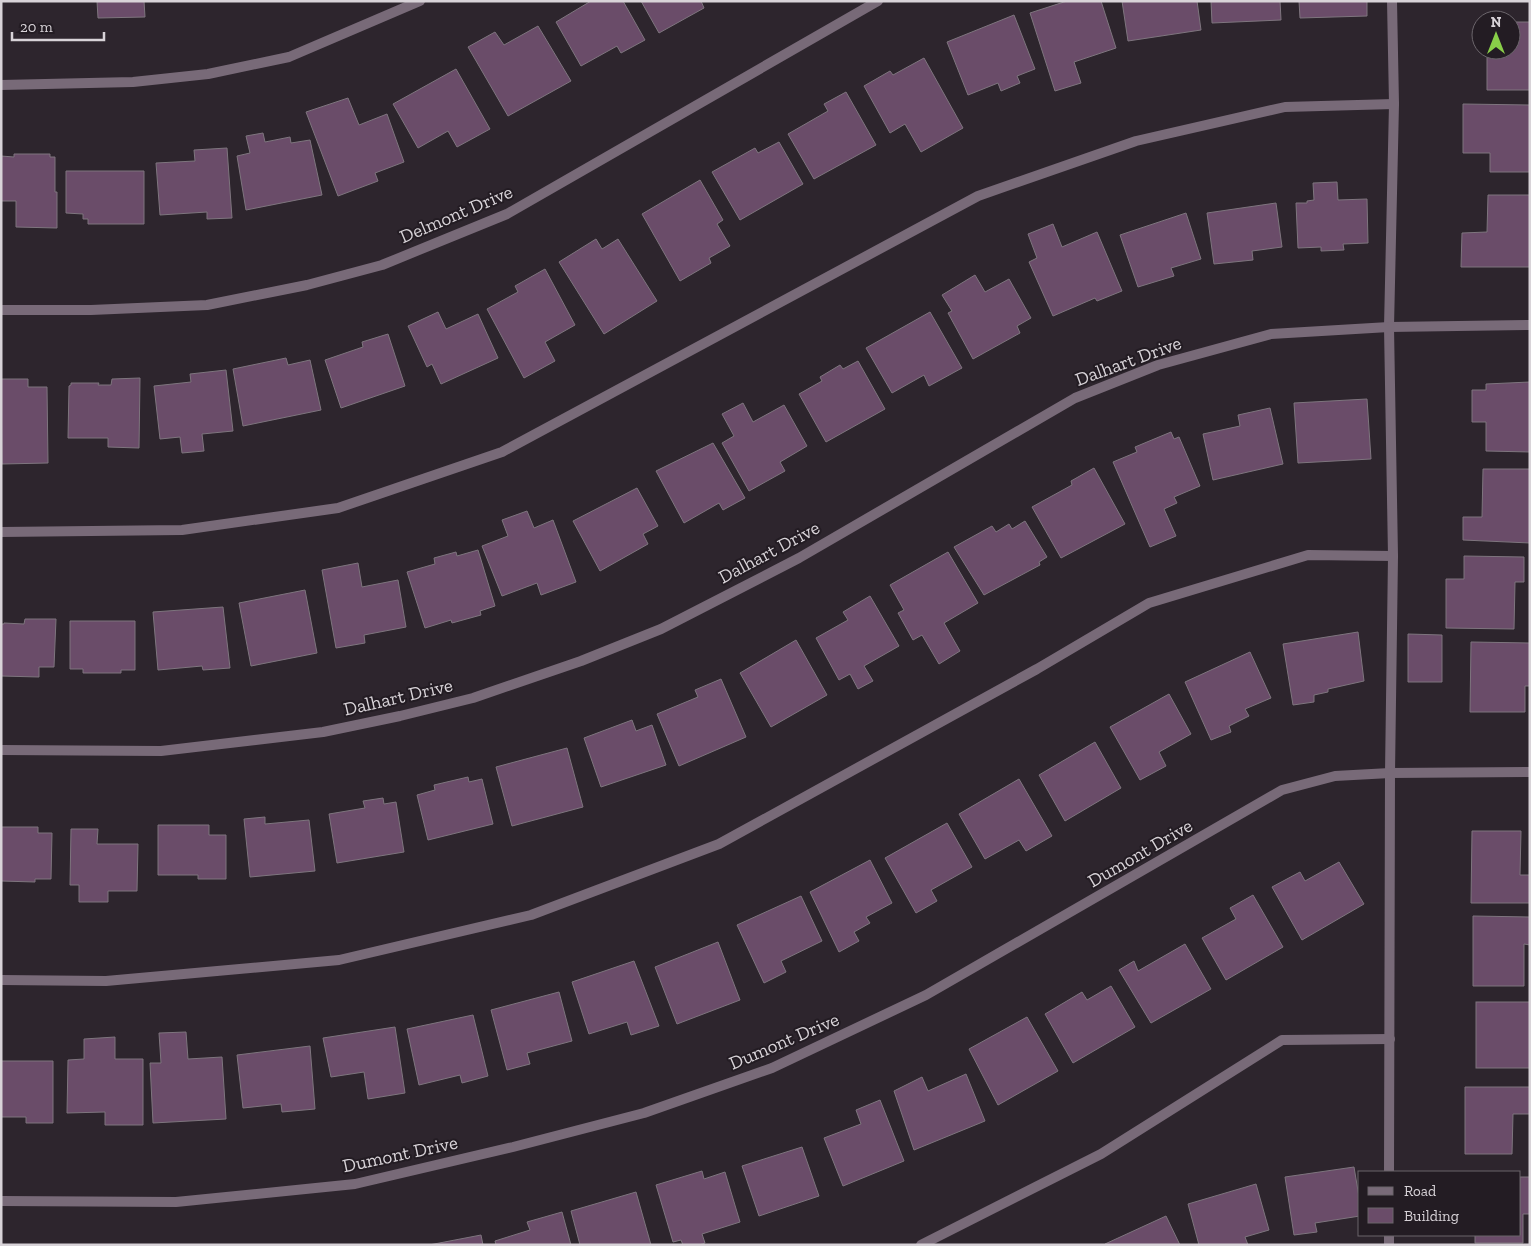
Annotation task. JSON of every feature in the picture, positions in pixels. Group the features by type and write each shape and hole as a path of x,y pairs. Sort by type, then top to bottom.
{"street":[{"path":"1,85 133,82 217,72 288,57 420,1"},
{"name":"Delmont Drive","path":"1,310 91,310 207,305 307,285 382,265 507,214 878,1"},
{"path":"1389,1171 1390,773 1393,556 1389,327 1394,104 1392,1"},
{"path":"1,532 182,530 338,508 502,452 978,196 1136,141 1285,106 1394,104"},
{"name":"Dalhart Drive","path":"1,750 161,751 323,732 473,698 581,660 661,629 799,558 1075,398 1158,365 1271,334 1389,327 1530,325"},
{"path":"1,980 106,981 339,960 531,915 719,844 1037,669 1149,603 1308,555 1393,556"},
{"name":"Dumont Drive","path":"1,1201 176,1202 355,1184 513,1147 644,1113 772,1068 926,995 1282,790 1335,776 1390,773 1530,772"},
{"path":"921,1245 1101,1154 1282,1040 1390,1039"}],"building":[{"path":"97,1 144,1 145,17 98,18"},
{"path":"591,1 623,1 645,40 621,53 617,46 581,66 556,22"},
{"path":"641,1 701,1 704,8 659,33"},
{"path":"1067,1 1101,1 1116,48 1074,62 1081,83 1055,91 1030,13"},
{"path":"1122,1 1197,1 1201,30 1128,41"},
{"path":"1211,1 1280,1 1281,20 1212,23"},
{"path":"1299,1 1367,1 1367,16 1300,18"},
{"path":"1014,15 1035,69 1017,76 1020,83 1001,91 998,83 968,95 947,42"},
{"path":"1521,22 1530,22 1530,90 1487,90 1487,60 1521,60"},
{"path":"538,26 571,81 508,116 468,47 495,32 504,45"},
{"path":"924,58 963,128 921,152 905,124 890,133 864,86 890,71 893,75"},
{"path":"456,69 490,129 457,147 448,131 418,148 393,104"},
{"path":"846,92 876,145 814,179 788,134 828,111 824,104"},
{"path":"348,98 359,125 387,114 404,162 375,173 378,181 338,196 306,112"},
{"path":"1463,104 1530,105 1530,172 1490,172 1490,153 1463,153"},
{"path":"263,133 265,142 290,137 291,143 310,140 322,195 246,210 237,156 250,153 246,136"},
{"path":"779,142 803,184 740,220 712,172 755,148 758,153"},
{"path":"227,148 232,218 207,219 207,212 160,215 156,163 195,161 194,150"},
{"path":"14,154 50,154 50,157 55,157 57,228 16,227 16,201 1,201 1,156 14,157"},
{"path":"66,171 144,171 144,224 88,224 88,219 83,219 83,214 66,213"},
{"path":"700,180 723,220 717,224 730,246 709,258 711,263 680,281 642,214"},
{"path":"1337,182 1338,200 1367,199 1368,243 1343,244 1344,250 1321,251 1321,247 1298,248 1296,203 1307,203 1307,201 1314,200 1313,183"},
{"path":"1488,195 1530,195 1530,267 1461,267 1462,233 1487,232"},
{"path":"1276,203 1282,247 1252,251 1253,260 1214,264 1207,213"},
{"path":"1186,213 1201,259 1171,268 1174,276 1138,287 1120,235"},
{"path":"1053,224 1062,247 1097,232 1122,291 1097,301 1095,298 1053,316 1029,262 1037,258 1028,234"},
{"path":"596,239 602,249 618,239 657,301 604,334 559,262"},
{"path":"545,269 575,325 545,342 555,361 524,378 487,309 518,292 515,286"},
{"path":"975,275 985,292 1009,279 1031,318 1017,326 1020,333 973,359 948,313 952,311 942,295"},
{"path":"438,312 446,329 478,314 498,358 441,384 432,364 427,367 408,326"},
{"path":"930,312 962,368 929,386 924,375 892,393 866,348"},
{"path":"388,334 405,386 341,408 325,360 363,347 362,342"},
{"path":"286,358 288,365 310,360 321,410 243,426 233,369"},
{"path":"858,361 885,409 826,442 799,394 822,381 820,377 840,365 843,369"},
{"path":"226,370 233,431 202,434 204,451 182,453 180,437 160,439 154,386 191,382 190,374"},
{"path":"140,378 139,448 108,447 108,438 68,438 69,386 71,383 111,385 112,379"},
{"path":"1,379 28,379 28,387 47,387 48,463 2,464"},
{"path":"1530,382 1530,452 1486,451 1486,422 1472,422 1472,390 1486,390 1486,384"},
{"path":"1367,399 1371,459 1298,463 1294,403"},
{"path":"743,403 753,422 784,405 807,446 780,462 785,471 749,491 722,443 734,436 722,414"},
{"path":"1270,408 1283,464 1213,480 1203,434 1240,426 1238,415"},
{"path":"1171,432 1174,439 1179,437 1200,486 1174,497 1177,503 1164,509 1176,536 1150,547 1113,462 1137,452 1135,447"},
{"path":"713,443 745,498 723,510 719,503 684,523 656,471"},
{"path":"1094,468 1125,524 1061,558 1032,507 1072,485 1071,481"},
{"path":"1483,469 1530,469 1530,543 1463,540 1463,517 1482,517"},
{"path":"637,488 658,526 643,534 648,544 600,571 573,521"},
{"path":"527,511 534,528 553,520 576,582 541,595 537,583 502,596 482,546 508,536 502,520"},
{"path":"1025,521 1047,557 1039,562 1040,565 984,595 954,547 992,526 996,532 1009,524 1012,529"},
{"path":"478,550 495,606 480,611 481,615 452,623 451,620 425,628 407,572 435,564 434,558 456,552 457,556"},
{"path":"948,552 978,603 944,623 960,651 939,664 922,635 913,640 898,613 904,610 890,585"},
{"path":"1464,556 1524,557 1524,582 1515,582 1514,629 1446,628 1446,579 1464,579"},
{"path":"358,563 362,587 398,580 406,627 364,635 365,643 336,648 322,570"},
{"path":"305,590 317,653 251,666 239,603"},
{"path":"870,596 899,646 864,666 873,681 858,689 850,674 839,680 816,638 848,620 843,612"},
{"path":"223,607 230,668 203,670 202,666 158,670 153,612"},
{"path":"25,619 56,619 54,667 39,667 39,677 1,676 1,624 24,624"},
{"path":"70,621 135,621 135,670 121,670 121,673 83,673 83,669 70,669"},
{"path":"1358,632 1364,681 1328,689 1328,692 1314,695 1314,702 1293,705 1283,644"},
{"path":"1408,634 1442,635 1442,682 1408,682"},
{"path":"796,640 827,695 771,727 740,673"},
{"path":"1471,642 1530,643 1530,686 1525,686 1525,712 1470,712"},
{"path":"1250,652 1271,698 1245,709 1249,716 1229,726 1231,732 1211,740 1185,682"},
{"path":"721,679 746,737 679,766 657,714 698,697 695,690"},
{"path":"1169,694 1191,734 1159,752 1166,766 1140,780 1110,727"},
{"path":"632,720 636,731 652,725 666,765 601,787 584,738"},
{"path":"1095,742 1121,788 1065,821 1039,775"},
{"path":"567,748 583,807 512,826 496,767"},
{"path":"468,777 469,782 482,779 493,824 428,840 417,795 435,790 434,785"},
{"path":"1019,779 1052,836 1026,851 1019,840 985,859 959,814"},
{"path":"383,798 384,804 396,802 404,852 337,863 329,814 365,808 363,801"},
{"path":"265,817 265,824 309,820 315,871 250,877 244,819"},
{"path":"947,823 972,867 931,890 937,901 916,913 885,858"},
{"path":"158,825 209,825 209,835 226,835 226,879 198,879 198,875 158,875"},
{"path":"1,827 38,827 38,833 52,833 51,879 35,879 35,882 1,881"},
{"path":"71,829 98,829 97,844 138,844 137,891 108,891 108,902 79,902 79,885 70,885"},
{"path":"1472,831 1521,831 1520,875 1530,875 1530,903 1471,903"},
{"path":"870,860 892,903 866,917 870,923 854,932 859,941 839,952 810,892"},
{"path":"1339,862 1364,904 1302,940 1272,887 1300,872 1305,881"},
{"path":"1253,895 1283,947 1226,980 1202,938 1236,919 1230,908"},
{"path":"801,896 822,941 781,961 786,972 764,983 737,925"},
{"path":"1473,916 1530,917 1530,945 1524,944 1524,986 1473,986"},
{"path":"718,942 740,1000 677,1024 655,967"},
{"path":"1185,944 1211,989 1151,1023 1119,970 1134,961 1138,971"},
{"path":"634,961 659,1026 631,1035 627,1022 589,1034 572,982"},
{"path":"1111,986 1135,1027 1073,1063 1045,1014 1082,992 1087,1000"},
{"path":"559,992 572,1041 527,1053 530,1064 507,1070 491,1010"},
{"path":"1476,1002 1530,1002 1530,1068 1476,1068"},
{"path":"473,1015 488,1076 462,1083 460,1075 419,1085 407,1029"},
{"path":"1027,1017 1058,1071 998,1105 969,1049"},
{"path":"395,1027 405,1093 368,1099 364,1072 331,1077 323,1038"},
{"path":"186,1032 188,1059 222,1057 226,1119 153,1123 150,1063 161,1063 159,1033"},
{"path":"115,1037 115,1059 143,1059 143,1125 105,1125 105,1112 67,1113 68,1060 84,1059 84,1039"},
{"path":"310,1046 315,1109 282,1112 281,1104 243,1108 237,1055"},
{"path":"1,1061 53,1061 53,1123 26,1123 26,1117 1,1117"},
{"path":"966,1074 985,1121 914,1150 894,1091 922,1077 928,1091"},
{"path":"1465,1087 1530,1087 1530,1114 1513,1114 1512,1154 1465,1154"},
{"path":"880,1100 904,1161 843,1186 824,1138 861,1124 856,1110"},
{"path":"802,1147 819,1196 759,1216 742,1166"},
{"path":"1354,1167 1358,1191 1358,1216 1315,1223 1317,1232 1294,1235 1285,1177"},
{"path":"702,1171 704,1179 725,1172 740,1222 702,1234 705,1243 699,1245 683,1245 681,1240 673,1242 656,1185"},
{"path":"1521,1177 1530,1177 1530,1214 1523,1214 1523,1243 1475,1243 1475,1236 1521,1236"},
{"path":"1256,1184 1269,1230 1245,1237 1248,1245 1199,1245 1188,1204"},
{"path":"636,1192 651,1245 580,1245 571,1211"},
{"path":"562,1212 571,1245 496,1245 495,1241 530,1230 527,1222"},
{"path":"1166,1216 1180,1245 1105,1245 1105,1244"},
{"path":"481,1235 483,1245 429,1245"}]}
